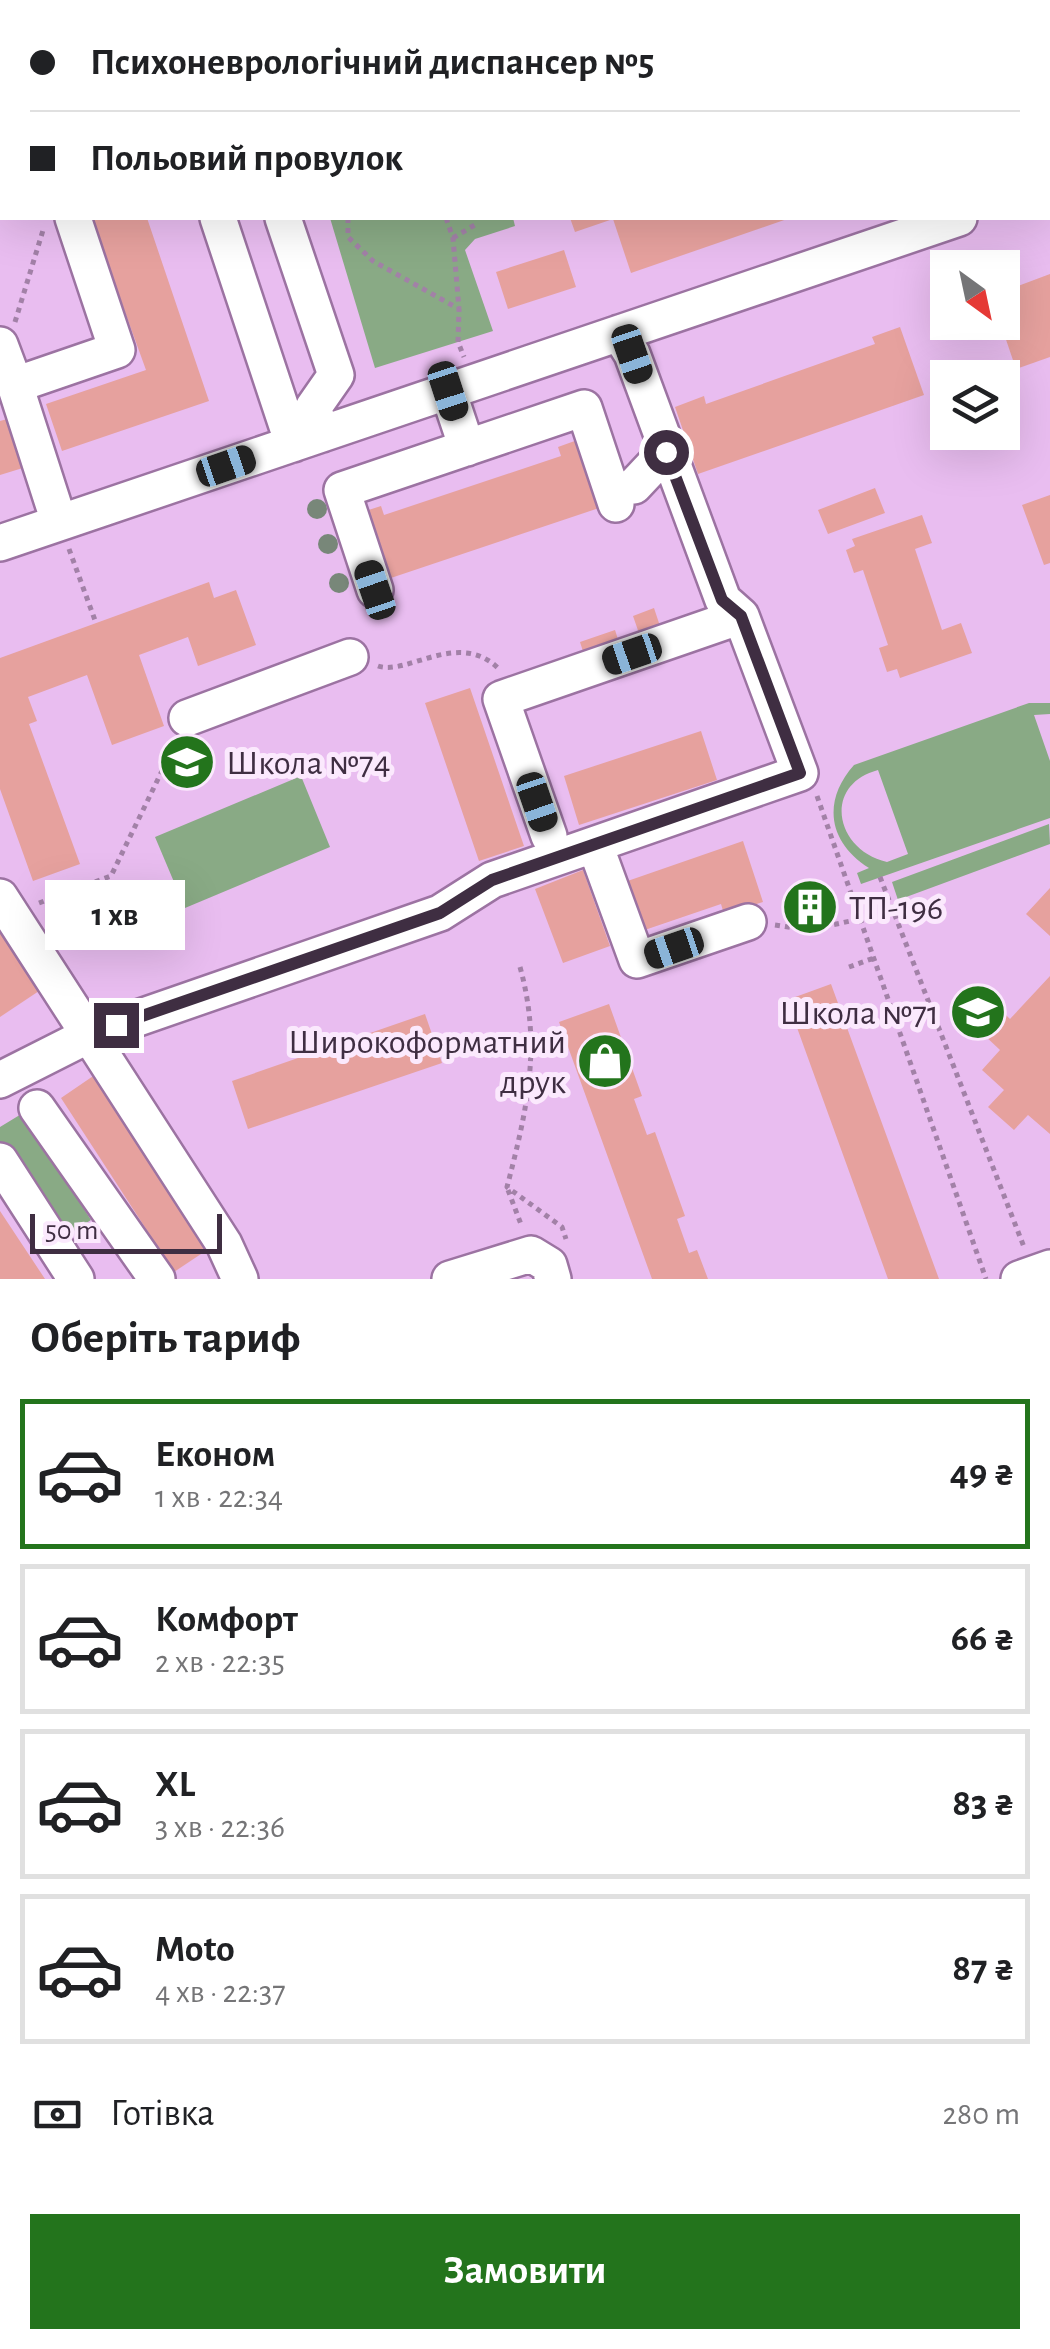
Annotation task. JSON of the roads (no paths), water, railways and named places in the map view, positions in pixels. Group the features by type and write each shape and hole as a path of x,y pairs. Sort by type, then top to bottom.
{"street":[{"path":"59,522 7,361 117,350 74,220"},
{"path":"219,220 308,439"},
{"path":"284,220 336,375 313,408 308,439"},
{"path":"0,542 953,220"},
{"path":"0,1080 89,1035 440,913 492,880 800,773 741,616 722,600 632,354 619,333"},
{"path":"448,391 467,448"},
{"path":"375,590 342,490 584,408 625,495 666,452"},
{"path":"549,836 502,699 741,616"},
{"path":"187,718 350,658"},
{"path":"595,845 637,960 748,922"},
{"path":"0,897 224,1244 240,1279"},
{"path":"38,1108 157,1279"},
{"path":"0,1161 76,1279"},
{"path":"450,1279 542,1266"}],"place":[{"name":"Школа №74","path":"187,762"},
{"name":"ТП-196","path":"810,907"},
{"name":"Школа №71","path":"978,1012"},
{"name":"Широкоформатний друк","path":"605,1061"}]}
